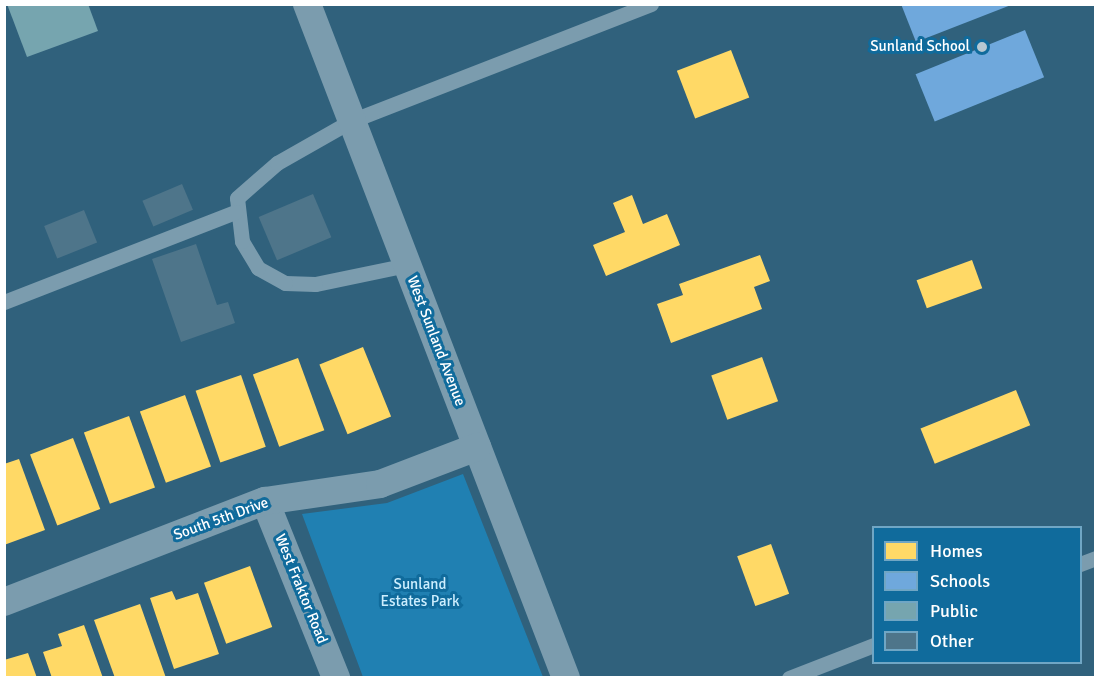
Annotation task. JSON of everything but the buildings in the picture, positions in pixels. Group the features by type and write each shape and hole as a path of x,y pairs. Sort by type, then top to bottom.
{"street":[{"name":"West Sunland Avenue","path":"307,4 566,678"},
{"name":"South 5th Drive","path":"4,602 265,501 380,484 477,447"},
{"name":"West Fraktor Road","path":"265,501 336,678"}],"lane":[{"path":"407,265 315,284 285,283 258,268 235,212 237,198 253,180 351,121 651,4"},
{"path":"4,302 235,212"},
{"path":"789,678 872,645"}],"green space":[{"name":"Sunland Estates Park","path":"463,474 543,677 363,677 302,514 387,503"}],"place":[{"name":"Sunland School","path":"982,47"}]}
